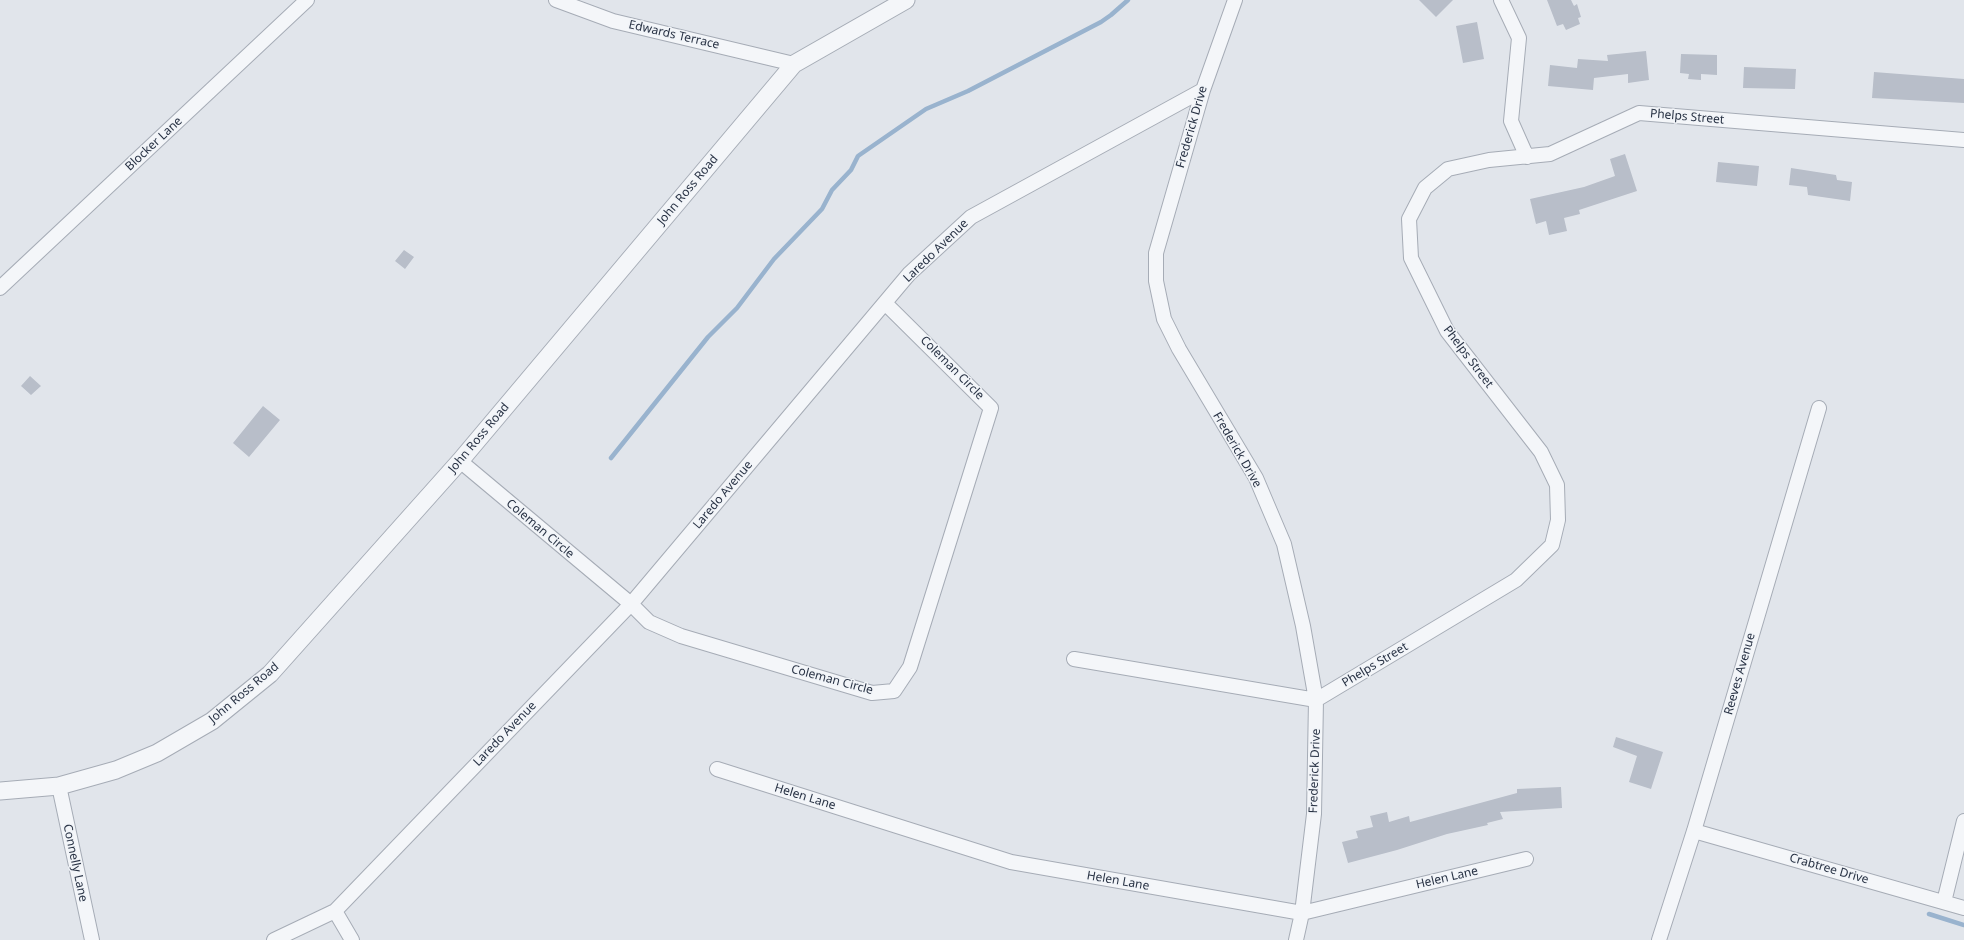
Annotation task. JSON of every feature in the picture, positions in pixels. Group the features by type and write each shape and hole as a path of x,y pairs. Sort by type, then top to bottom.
{"street":[{"name":"Blocker Lane","path":"0,288 307,0"},
{"name":"Edwards Terrace","path":"556,0 613,21 794,64"},
{"name":"John Ross Road","path":"0,791 59,786 116,770 157,753 212,721 270,674 460,461 794,64 906,0"},
{"name":"Frederick Drive","path":"1235,0 1203,90 1156,253 1156,281 1164,319 1178,349 1256,478 1284,544 1303,626 1316,700 1314,814 1302,913 1296,940"},
{"path":"1501,0 1519,38 1511,121 1526,157"},
{"name":"Laredo Avenue","path":"274,940 335,911 631,604 909,274 971,217 1203,90"},
{"name":"Phelps Street","path":"1316,700 1516,580 1552,545 1558,520 1557,486 1541,452 1447,331 1411,258 1409,219 1425,188 1448,169 1489,160 1550,154 1639,113 1964,140"},
{"name":"Coleman Circle","path":"460,461 631,604 649,622 681,636 872,693 894,691 910,667 991,408 885,303"},
{"name":"Reeves Avenue","path":"1659,940 1694,831 1819,408"},
{"path":"1074,659 1316,700"},
{"name":"Helen Lane","path":"717,769 1011,862 1302,913 1526,860"},
{"name":"Connelly Lane","path":"59,786 92,940"},
{"path":"1944,902 1964,821"},
{"name":"Crabtree Drive","path":"1694,831 1964,908"},
{"path":"335,911 352,940"}],"building":[{"path":"1419,0 1453,0 1436,17"},
{"path":"1547,0 1571,0 1574,6 1577,4 1581,17 1578,18 1580,24 1566,30 1563,24 1557,26"},
{"path":"1477,22 1484,59 1463,63 1456,26"},
{"path":"1646,51 1649,80 1628,83 1628,74 1594,78 1593,90 1548,86 1550,65 1577,68 1578,59 1608,61 1607,55"},
{"path":"1681,54 1717,55 1717,75 1701,74 1701,80 1688,79 1689,74 1680,73"},
{"path":"1744,67 1796,69 1795,89 1743,88"},
{"path":"1874,72 1964,79 1964,103 1872,98"},
{"path":"1625,154 1637,191 1579,210 1580,214 1564,218 1567,231 1549,235 1546,221 1536,224 1530,199 1584,187 1615,176 1610,159"},
{"path":"1718,162 1759,166 1757,186 1716,182"},
{"path":"1791,168 1836,175 1837,180 1852,182 1850,201 1808,195 1807,187 1789,185"},
{"path":"404,250 414,257 405,269 395,261"},
{"path":"30,376 41,386 31,395 21,386"},
{"path":"263,406 280,420 249,457 233,443"},
{"path":"1616,737 1663,752 1651,789 1629,782 1637,756 1613,747"},
{"path":"1561,787 1562,808 1500,812 1503,819 1487,823 1488,825 1447,834 1397,850 1348,863 1342,842 1358,838 1356,831 1373,827 1370,816 1387,812 1389,822 1409,816 1410,822 1517,793 1517,789"}],"waterway":[{"path":"611,458 708,337 737,308 774,259 822,209 832,190 851,170 858,156 926,109 968,91 1101,22 1128,0"},
{"path":"1929,914 1964,925"}]}
